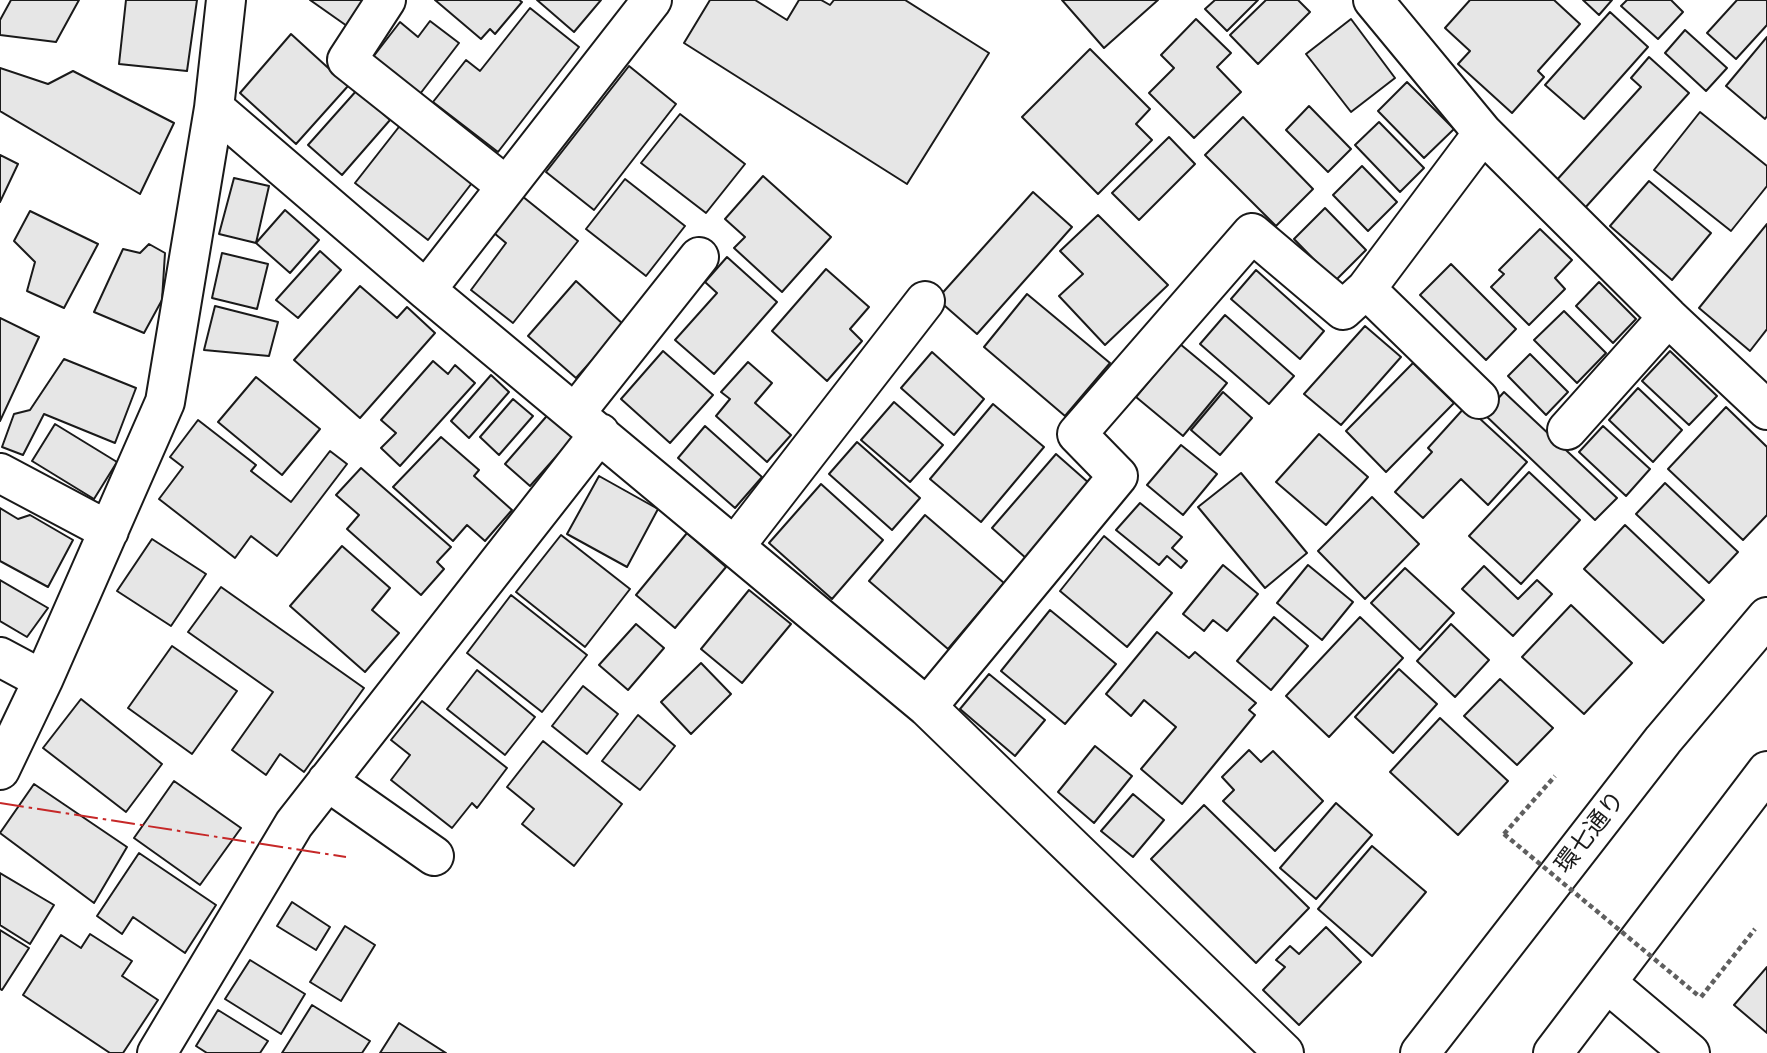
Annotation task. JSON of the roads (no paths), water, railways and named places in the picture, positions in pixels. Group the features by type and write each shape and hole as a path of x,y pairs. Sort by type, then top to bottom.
{"street":[{"path":"0,770 43,680 165,402 214,108 226,0"},
{"path":"386,0 348,60 506,186"},
{"path":"426,290 652,0"},
{"path":"1373,0 1483,133 1668,317 1767,410"},
{"path":"214,108 426,290 927,707 1284,1053"},
{"path":"927,707 1118,476 1077,434 1252,233 1343,310 1366,289 1483,133"},
{"path":"165,1050 293,824 588,423 699,257"},
{"path":"1366,289 1479,400"},
{"path":"735,546 925,301"},
{"path":"1567,430 1668,317"},
{"path":"0,473 108,531"},
{"name":"環七通り","path":"1420,1053 1663,740 1767,617"},
{"path":"0,657 43,680"},
{"path":"1553,1053 1767,771"},
{"path":"327,781 434,856"},
{"path":"1607,983 1690,1053"}]}
